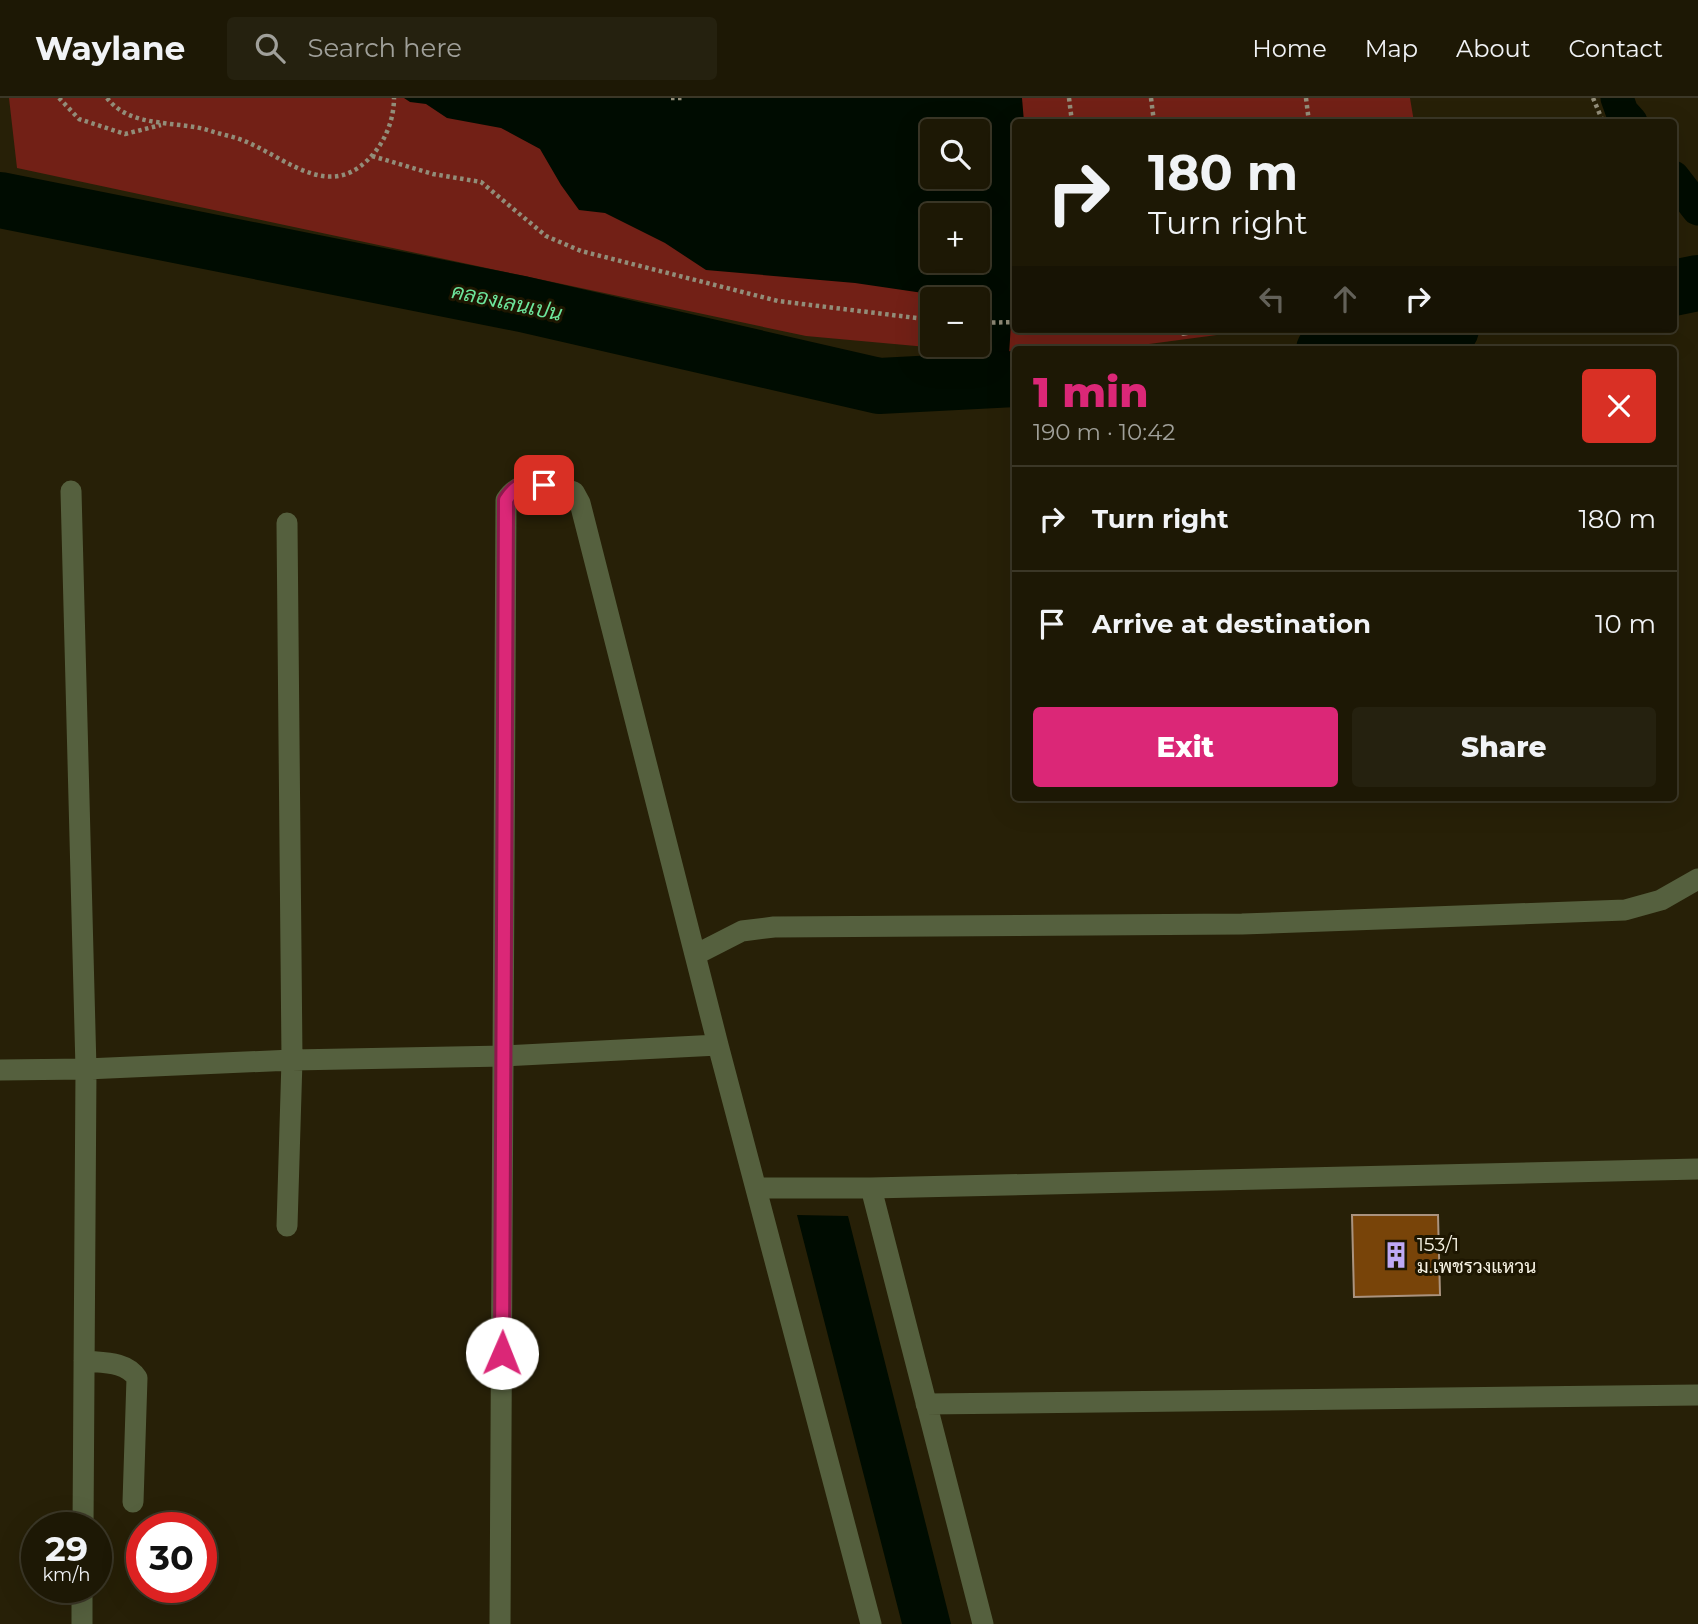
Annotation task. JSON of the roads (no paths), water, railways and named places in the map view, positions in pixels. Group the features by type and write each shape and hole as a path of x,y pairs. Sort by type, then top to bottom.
{"street":[{"path":"500,1624 506,500 514,488 527,484 560,487 574,492 580,503 718,1045 871,1624"},
{"path":"71,491 86,1069 82,1512"},
{"path":"287,523 292,1060 287,1226"},
{"path":"695,955 742,931 774,927 1242,924 1625,910 1661,900 1698,879"},
{"path":"0,1070 505,1056 718,1045"},
{"path":"756,1188 871,1188 1698,1169"},
{"path":"871,1188 983,1624"},
{"path":"84,1361 131,1369 137,1378 133,1502"},
{"path":"926,1404 1698,1395"},
{"path":"82,1603 82,1624"}],"waterway":[{"path":"1617,98 1622,112 1628,119"},
{"path":"1677,182 1698,209"},
{"name":"คลองเลนเปน","path":"0,200 522,304 879,386 1012,379"},
{"name":"คลองเลนเปน","path":"1677,287 1698,283"},
{"name":"คลองเลนเปน","path":"1360,346 1430,333"}],"place":[{"name":"153/1 ม.เพชรวงแหวน","path":"1396,1255"}]}
